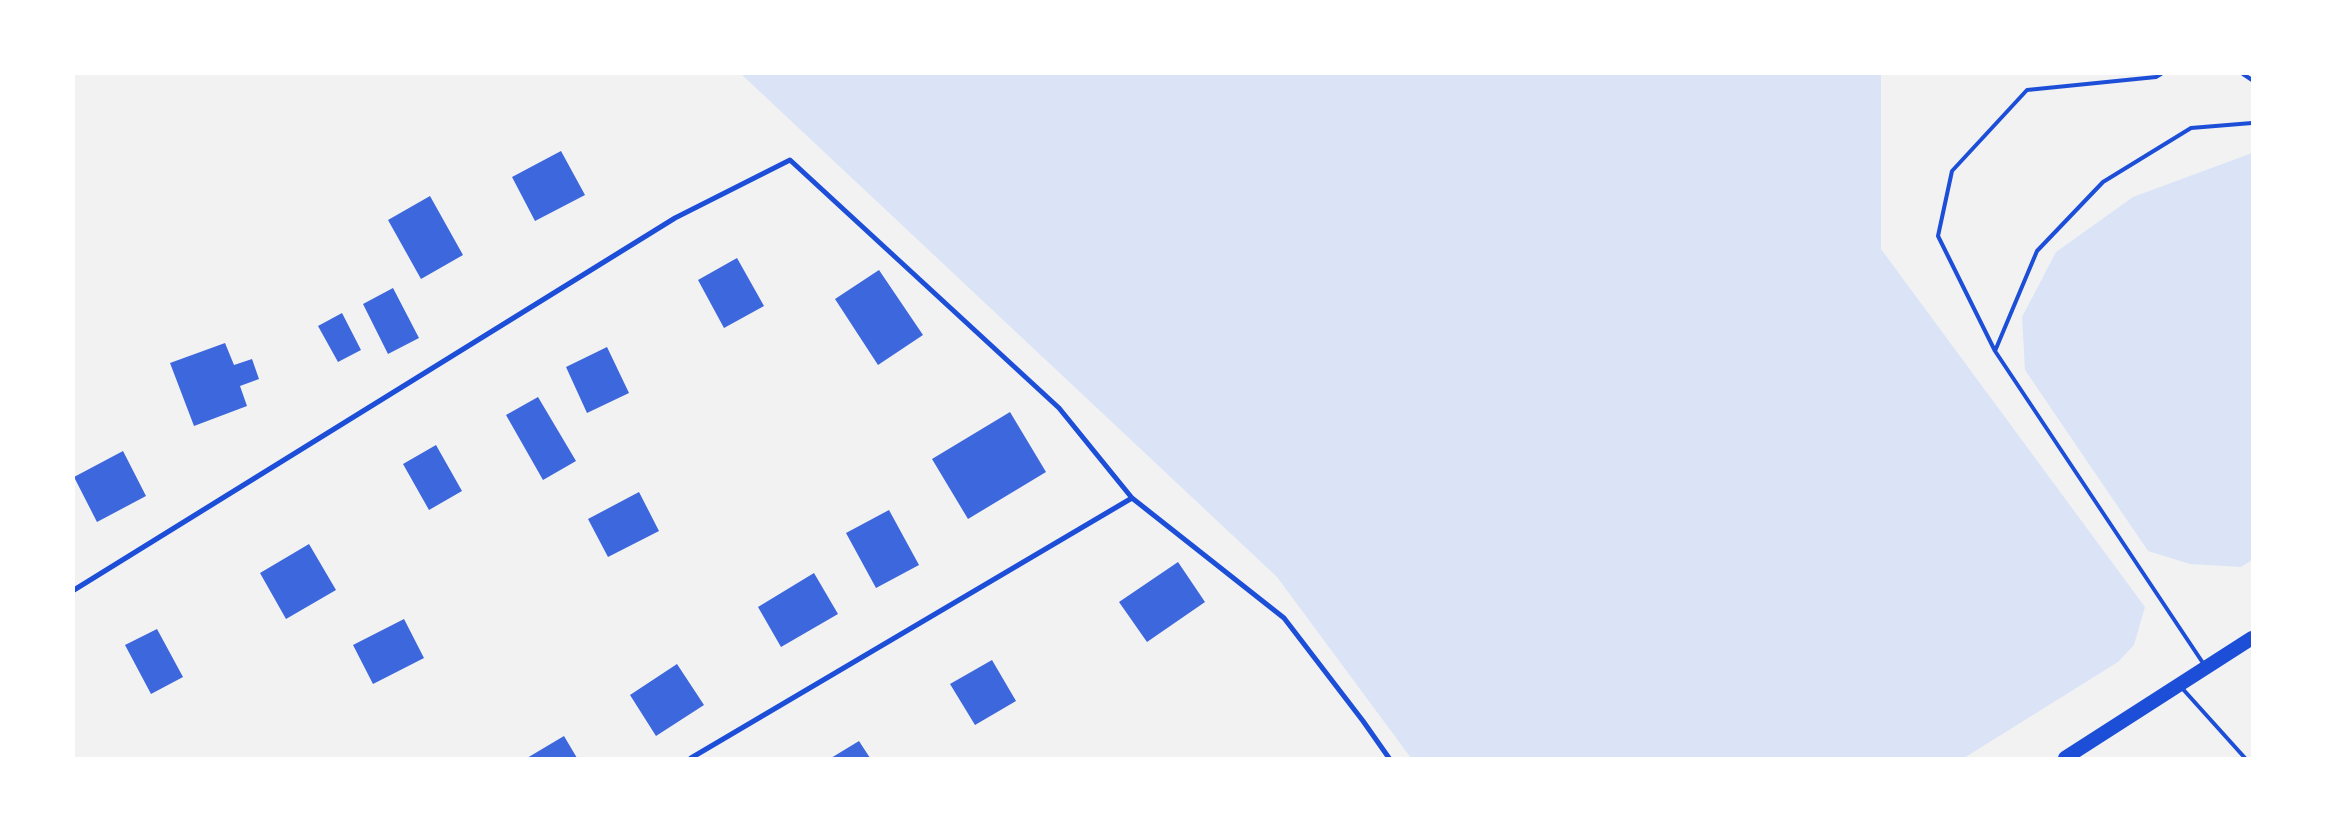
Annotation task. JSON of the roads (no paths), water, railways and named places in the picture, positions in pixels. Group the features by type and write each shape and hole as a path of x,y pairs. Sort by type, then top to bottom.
{"highway":[{"path":"2065,758 2252,638"}],"street":[{"path":"74,590 675,218 790,160 1059,408 1132,498 1284,618 1389,758"},
{"path":"690,758 1132,498"}],"lane":[{"path":"2161,74 2156,77 2027,90 1952,171 1938,236 1995,351 2206,668"},
{"path":"2243,74 2252,80"},
{"path":"1995,351 2037,251 2104,182 2191,128 2252,123"},
{"path":"2179,685 2246,758"}]}
